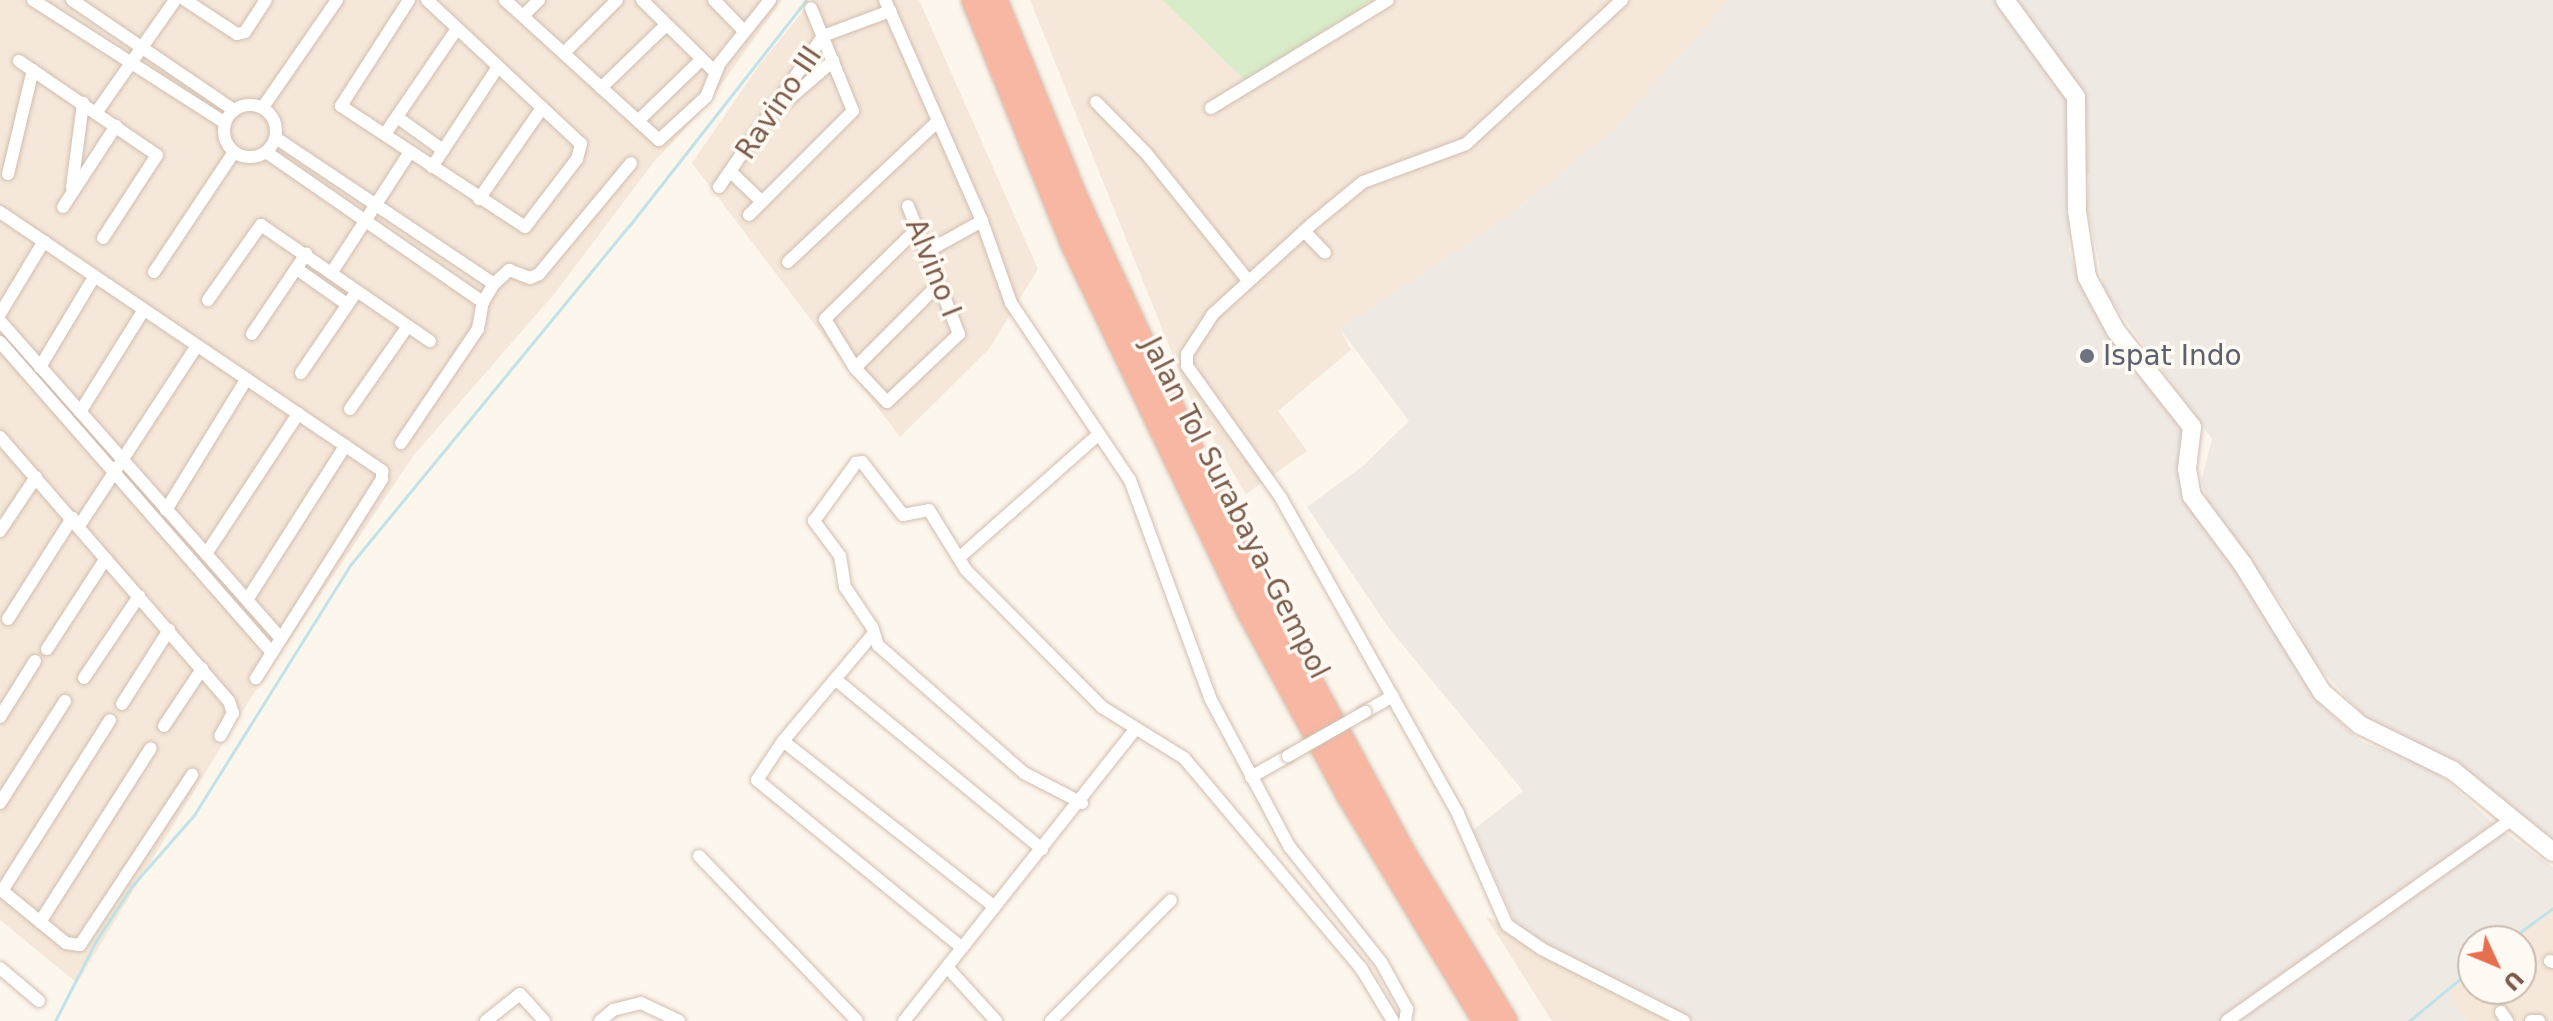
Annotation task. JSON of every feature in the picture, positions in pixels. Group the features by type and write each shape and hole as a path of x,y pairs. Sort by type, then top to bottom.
{"highway":[{"name":"Jalan Tol Surabaya–Gempol","path":"974,0 1074,246 1159,431 1347,792 1485,1021"},
{"name":"Jalan Tol Surabaya–Gempol","path":"995,0 1099,253 1228,529 1387,825 1505,1021"}],"street":[{"path":"33,0 225,123"},
{"path":"72,0 234,110"},
{"path":"96,113 175,0"},
{"path":"191,2 237,34 245,32 266,0"},
{"path":"263,107 337,0"},
{"path":"409,0 341,101 346,111 525,227 577,159 581,144 427,0"},
{"path":"505,0 663,140 706,97 715,72 770,0"},
{"path":"523,16 539,0"},
{"path":"564,53 617,0"},
{"path":"642,0 715,72"},
{"path":"714,0 744,31"},
{"path":"1211,108 1388,0"},
{"path":"1622,0 1466,144 1363,182 1304,231 1247,279 1205,325 1187,354 1187,366 1281,498 1458,814 1507,925 1542,949 1684,1021"},
{"path":"2005,0 2076,97 2077,211 2087,277 2116,331 2192,427 2187,469 2192,496 2242,563 2322,692 2360,725 2452,770 2553,852"},
{"path":"888,5 982,221 1011,303 1130,480 1186,639 1251,777 1289,846 1381,962 1407,1009 1405,1021"},
{"name":"Ravino III","path":"719,187 732,173 823,36 888,5"},
{"path":"749,215 852,113 811,8"},
{"path":"601,88 666,25"},
{"path":"385,134 457,29"},
{"path":"638,121 701,60"},
{"path":"19,61 157,155 103,238"},
{"path":"770,115 833,61"},
{"path":"432,167 498,67"},
{"path":"8,174 33,70"},
{"path":"1096,102 1146,153 1247,279"},
{"path":"72,187 83,103"},
{"path":"248,104 263,107 273,117 276,138 266,152 246,157 234,152 224,134 225,123 234,110 248,104"},
{"path":"479,199 542,108"},
{"path":"397,117 443,150"},
{"path":"788,262 938,121"},
{"path":"63,207 72,187 116,126"},
{"path":"276,138 494,284"},
{"path":"154,272 234,152"},
{"path":"266,152 483,302"},
{"path":"332,272 410,152"},
{"path":"401,443 478,329 483,302 494,284 509,270 530,278 539,274 631,163"},
{"path":"732,173 762,202"},
{"name":"Alvino I","path":"855,368 883,401 891,402 955,342 959,330 908,206"},
{"path":"0,212 345,446 383,476 256,678"},
{"path":"926,252 982,221"},
{"path":"208,300 258,226 306,254 430,341"},
{"path":"917,229 826,316 855,368 939,284"},
{"path":"1304,231 1325,253"},
{"path":"0,314 44,241"},
{"path":"252,334 306,254"},
{"path":"297,269 348,305"},
{"path":"40,367 94,277"},
{"path":"301,373 357,291"},
{"path":"80,412 143,311"},
{"path":"0,321 281,639"},
{"path":"350,409 408,326"},
{"path":"8,619 76,522 125,463 197,346"},
{"path":"0,363 4,347"},
{"path":"4,347 272,653"},
{"path":"166,510 246,380"},
{"path":"206,554 298,414"},
{"path":"960,557 1098,435"},
{"path":"0,437 169,630 233,709 220,736"},
{"path":"247,600 345,446"},
{"path":"1082,803 1011,763 878,645 874,633 845,587 840,556 814,521 856,463 862,462 903,515 923,507 929,510 960,557 1014,621 1102,707 1135,730 1173,749 1191,766 1361,968 1393,1021"},
{"path":"0,530 36,477"},
{"path":"47,649 106,558"},
{"path":"84,678 139,596"},
{"path":"122,704 169,630"},
{"path":"874,633 783,741 757,780 962,948"},
{"path":"0,717 35,661"},
{"path":"164,726 202,669"},
{"path":"835,679 1042,849"},
{"path":"1251,777 1393,696"},
{"path":"0,803 65,701"},
{"path":"110,720 1,890 66,943 80,945 192,775"},
{"path":"904,1021 1082,803 1135,730"},
{"path":"783,741 995,907"},
{"path":"40,922 151,748"},
{"path":"2227,1021 2511,820"},
{"path":"699,856 857,1021"},
{"path":"1051,1021 1171,900"},
{"path":"0,968 39,1001"},
{"path":"948,968 996,1021"},
{"path":"486,1021 512,998 524,996 544,1021"},
{"path":"600,1021 613,1010 641,1003 679,1021"},
{"path":"2531,1021 2539,1021"}],"shaded area":[{"path":"0,0 782,0 706,106 653,163 555,293 414,455 252,696 77,983 0,920"},
{"path":"812,0 919,0 1038,269 989,349 900,437 692,163 760,64"},
{"path":"1030,0 1162,0 1247,82 1371,0 1729,0 1618,126 1508,217 1340,329 1351,350 1278,411 1307,451 1246,494 1192,403"},
{"path":"1729,0 2553,0 2553,845 2369,722 2310,657 2289,613 2210,509 2201,481 2212,439 2105,292 2087,207 2089,174 2068,179 2069,252 2088,300 2119,350 2189,433 2180,478 2320,704 2362,742 2414,760 2445,779 2501,830 2553,867 2553,906 2529,925 2457,925 2457,981 2447,989 2467,1021 1694,1021 1518,928 1473,830 1523,791 1388,627 1307,507 1363,466 1409,421 1340,329 1508,217 1618,126"},
{"path":"2553,906 2553,1021 2467,1021 2457,1005 2537,1005 2537,925 2529,925"},
{"path":"1486,917 1518,928 1694,1021 1552,1021"},
{"path":"2457,981 2457,1005 2447,989"}],"green space":[{"path":"1162,0 1371,0 1247,82"}],"waterway":[{"path":"55,1021 96,941 132,886 194,815 351,564 629,226 806,0"},
{"path":"2530,925 2553,908"},
{"path":"2409,1021 2457,981"}],"place":[{"name":"Ispat Indo","path":"2087,356"}]}
